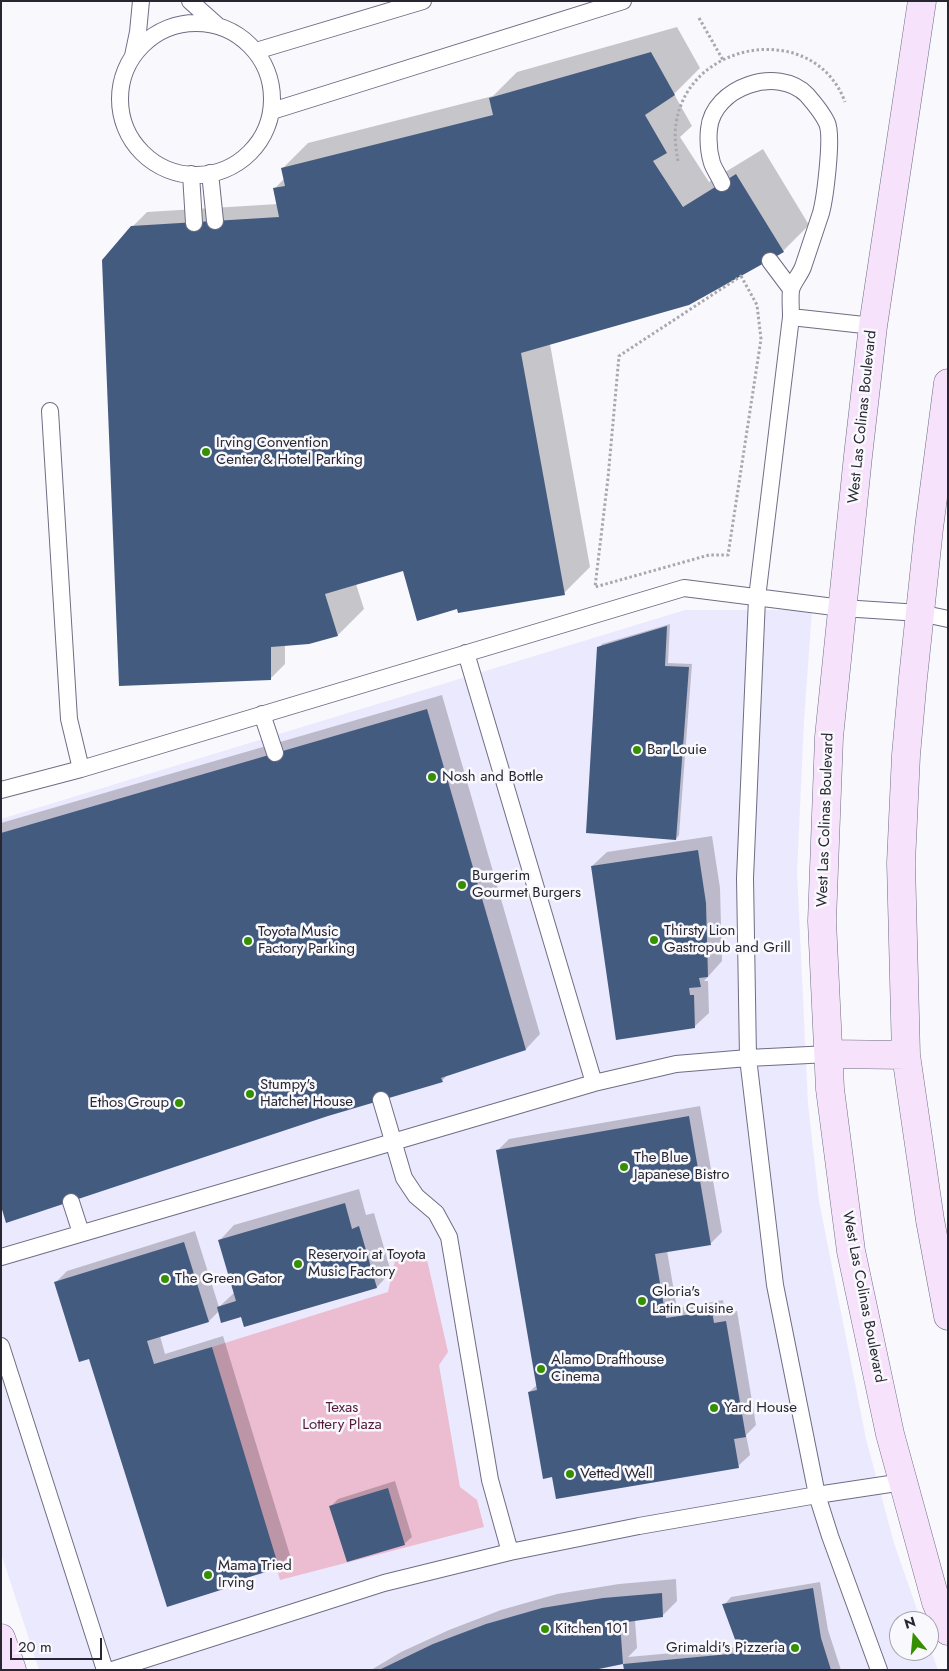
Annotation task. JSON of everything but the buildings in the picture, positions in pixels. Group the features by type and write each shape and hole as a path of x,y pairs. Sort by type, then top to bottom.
{"main road":[{"name":"West Las Colinas Boulevard","path":"922,1 873,326 842,608 829,737 822,921 830,1089 851,1252 890,1434 936,1602 948,1631"},
{"path":"948,383 920,613 906,755 901,863 906,1055 930,1220 948,1316"},
{"path":"829,1054 906,1055"},
{"path":"1,1638 12,1670"}],"lane":[{"path":"141,1 133,56 124,75 121,91 123,123 134,144 152,162 176,173 201,176 226,170 248,156 264,136 272,111 272,90 267,70 256,52 239,36 218,26 190,1"},
{"path":"256,52 423,1"},
{"path":"272,111 623,1"},
{"path":"133,56 151,38 171,27 194,23 218,26"},
{"path":"722,183 712,163 709,141 709,128 720,103 731,94 747,86 764,81 781,82 806,94 828,124 830,136 821,211 801,273 791,289 791,317 757,598 745,878 748,1058 775,1285 816,1495 879,1670"},
{"path":"210,173 215,221"},
{"path":"191,174 194,222"},
{"path":"770,261 791,289"},
{"path":"791,317 873,326"},
{"path":"50,411 69,719 81,769"},
{"path":"1,790 81,769 684,588 842,608 920,613 948,619"},
{"path":"466,653 594,1083"},
{"path":"262,714 275,753"},
{"path":"1,1257 594,1083 676,1064 829,1054"},
{"path":"381,1100 404,1178 416,1196 436,1213 449,1237 490,1480 510,1552"},
{"path":"71,1202 81,1233"},
{"path":"1,1346 105,1670"},
{"path":"112,1670 384,1583 510,1552 639,1526 903,1482"}],"path":[{"path":"699,18 723,60"},
{"path":"741,276 757,305 761,339 728,555 709,554 596,587 619,356 741,276"}],"shaded area":[{"path":"685,610 812,610 804,721 797,872 808,1104 819,1201 866,1439 894,1543 918,1611 889,1611 889,1661 935,1661 938,1670 39,1670 1,1553 1,819"}],"green space":[{"name":"Texas Lottery Plaza","path":"425,1251 448,1352 439,1365 460,1487 477,1500 484,1527 280,1580 212,1347 388,1292 395,1261"}],"place":[{"name":"Irving Convention Center & Hotel Parking","path":"206,452"},
{"name":"Bar Louie","path":"637,750"},
{"name":"Nosh and Bottle","path":"432,777"},
{"name":"Burgerim Gourmet Burgers","path":"462,885"},
{"name":"Thirsty Lion Gastropub and Grill","path":"654,940"},
{"name":"Toyota Music Factory Parking","path":"248,941"},
{"name":"Stumpy's Hatchet House","path":"250,1094"},
{"name":"Ethos Group","path":"179,1103"},
{"name":"The Blue Japanese Bistro","path":"624,1167"},
{"name":"Reservoir at Toyota Music Factory","path":"298,1264"},
{"name":"The Green Gator","path":"165,1279"},
{"name":"Gloria's Latin Cuisine","path":"642,1301"},
{"name":"Alamo Drafthouse Cinema","path":"541,1369"},
{"name":"Yard House","path":"714,1408"},
{"name":"Vetted Well","path":"570,1474"},
{"name":"Mama Tried Irving","path":"208,1575"},
{"name":"Kitchen 101","path":"545,1629"},
{"name":"Grimaldi's Pizzeria","path":"795,1648"}]}
